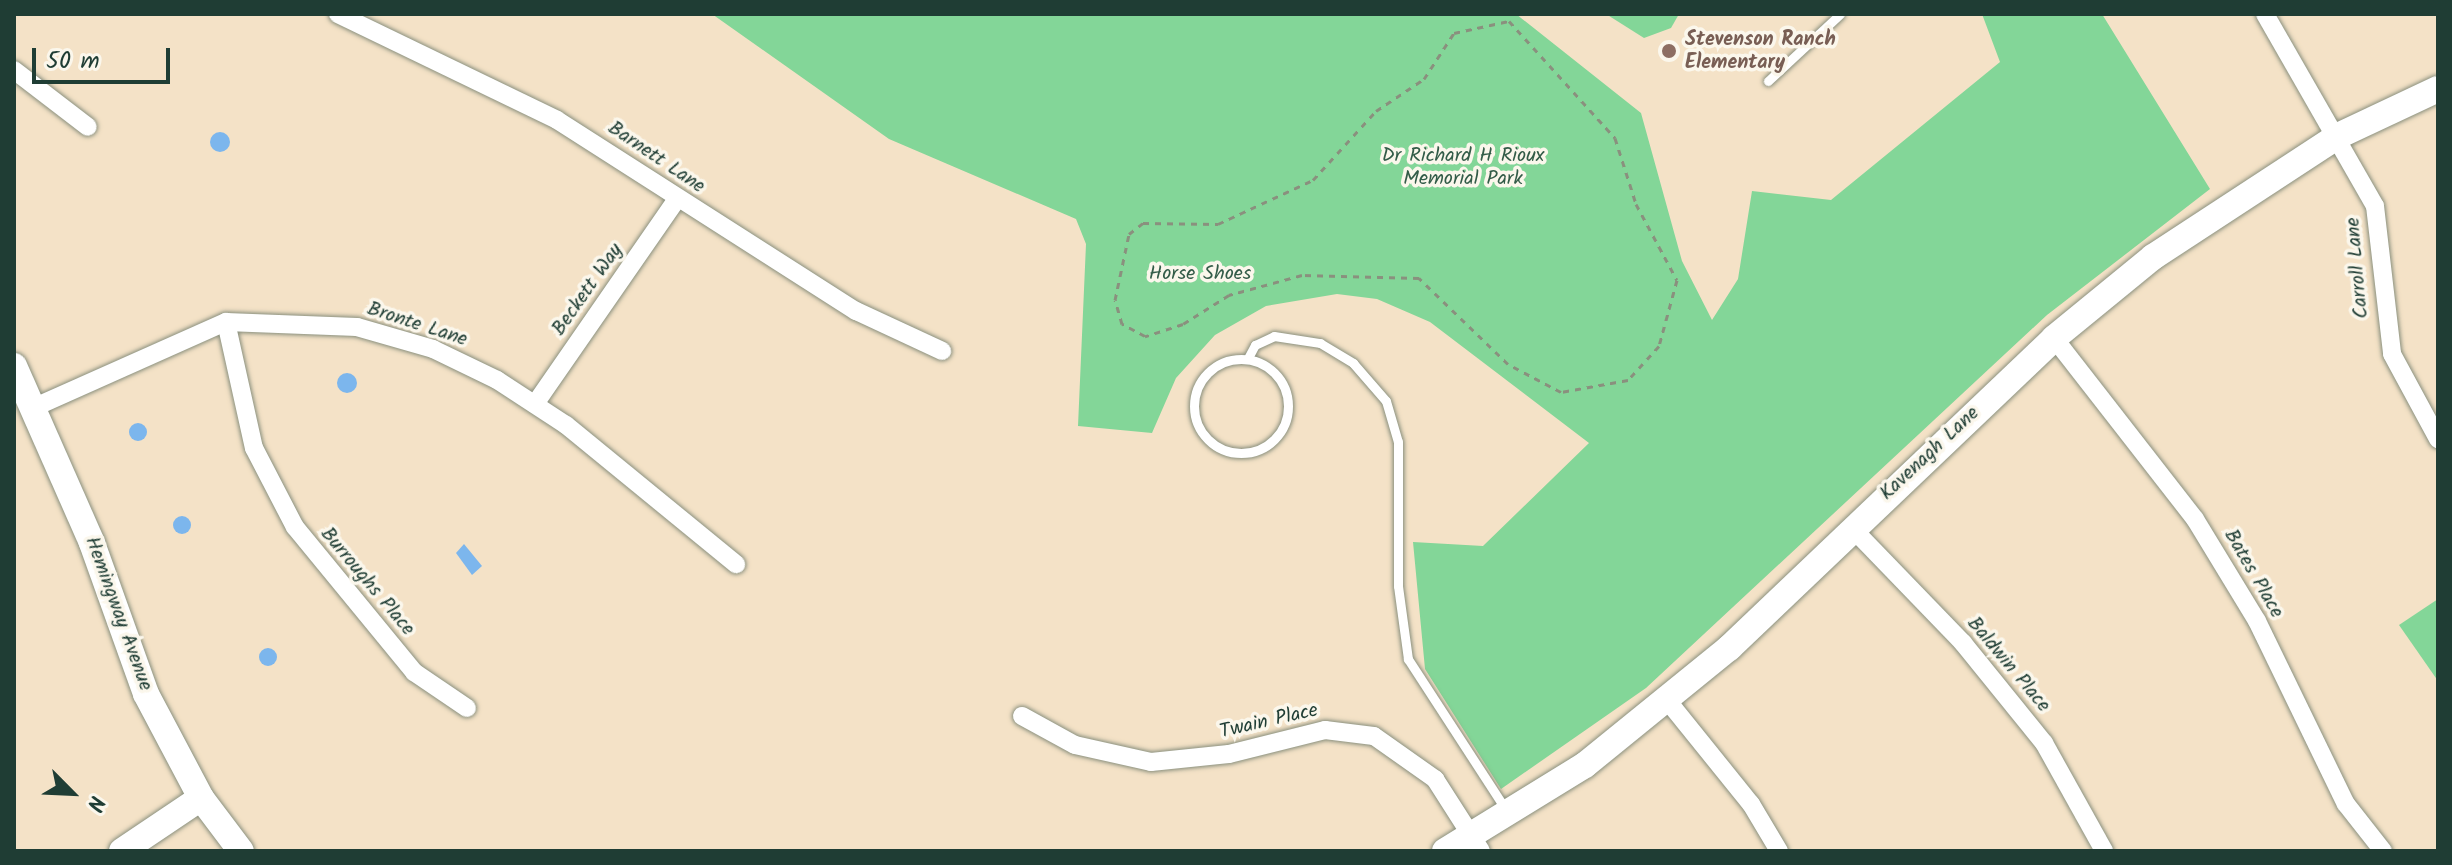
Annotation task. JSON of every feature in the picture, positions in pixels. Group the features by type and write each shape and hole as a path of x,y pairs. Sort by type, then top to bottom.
{"main road":[{"name":"Kavenagh Lane","path":"1445,851 1476,843 1508,813 1667,700 2054,338 2153,257 2338,136 2438,89"},
{"name":"Hemingway Avenue","path":"14,366 37,406 146,694 201,798 241,851"},
{"path":"122,851 201,798"}],"street":[{"name":"Barnett Lane","path":"338,14 557,120 676,200 856,311 942,351"},
{"name":"Carroll Lane","path":"2265,14 2338,136 2375,206 2392,354 2438,439"},
{"path":"14,70 88,127"},
{"name":"Beckett Way","path":"535,404 676,200"},
{"name":"Bronte Lane","path":"37,406 226,322 323,321 393,336 465,362 535,404 736,564"},
{"name":"Burroughs Place","path":"226,322 254,448 295,527 414,672 467,708"},
{"name":"Bates Place","path":"2054,338 2195,519 2257,621 2346,804 2383,851"},
{"name":"Baldwin Place","path":"1852,528 1963,643 2044,743 2104,851"},
{"path":"1667,700 1751,804 1779,851"},
{"name":"Twain Place","path":"1022,716 1075,745 1151,762 1229,754 1325,730 1374,736 1418,760 1476,843"}],"lane":[{"path":"1768,81 1840,14"},
{"path":"1248,358 1255,345 1274,336 1320,343 1353,363 1386,401 1398,442 1398,586 1408,659 1508,813"},
{"path":"1248,358 1282,382 1286,424 1255,452 1233,454 1199,430 1196,389 1227,360 1248,358"}],"path":[{"path":"1509,21 1615,138 1636,204 1677,280 1659,346 1628,380 1561,392 1508,364 1419,278 1302,275 1229,295 1183,324 1145,336 1122,324 1115,300 1129,234 1143,223 1218,224 1258,209 1313,180 1362,125 1424,79 1454,33 1509,21"}],"green space":[{"path":"712,14 1516,14 1641,113 1682,261 1712,320 1738,279 1752,191 1831,200 2000,62 1982,14 2102,14 2210,189 2047,315 1646,688 1501,789 1425,669 1413,542 1483,546 1589,443 1430,322 1377,299 1337,294 1266,306 1215,335 1176,378 1152,433 1078,426 1086,244 1076,219 889,139"},
{"path":"1606,14 1679,14 1671,28 1644,38"},
{"path":"2438,599 2438,681 2399,625"}],"water":[{"path":"216,132 224,132 230,142 224,152 216,152 210,146 210,138"},
{"path":"347,373 354,376 357,383 354,390 347,393 340,390 337,383 340,376"},
{"path":"134,423 142,423 147,432 145,439 134,441 129,436 129,428"},
{"path":"178,516 186,516 191,525 189,532 178,534 173,529 173,521"},
{"path":"464,544 482,566 472,575 456,553"},
{"path":"268,648 277,657 268,666 259,657"}],"place":[{"name":"Stevenson Ranch Elementary","path":"1669,51"}],"park label":[{"name":"Dr Richard H Rioux Memorial Park","path":"1463,168"},
{"name":"Horse Shoes","path":"1200,274"}]}
